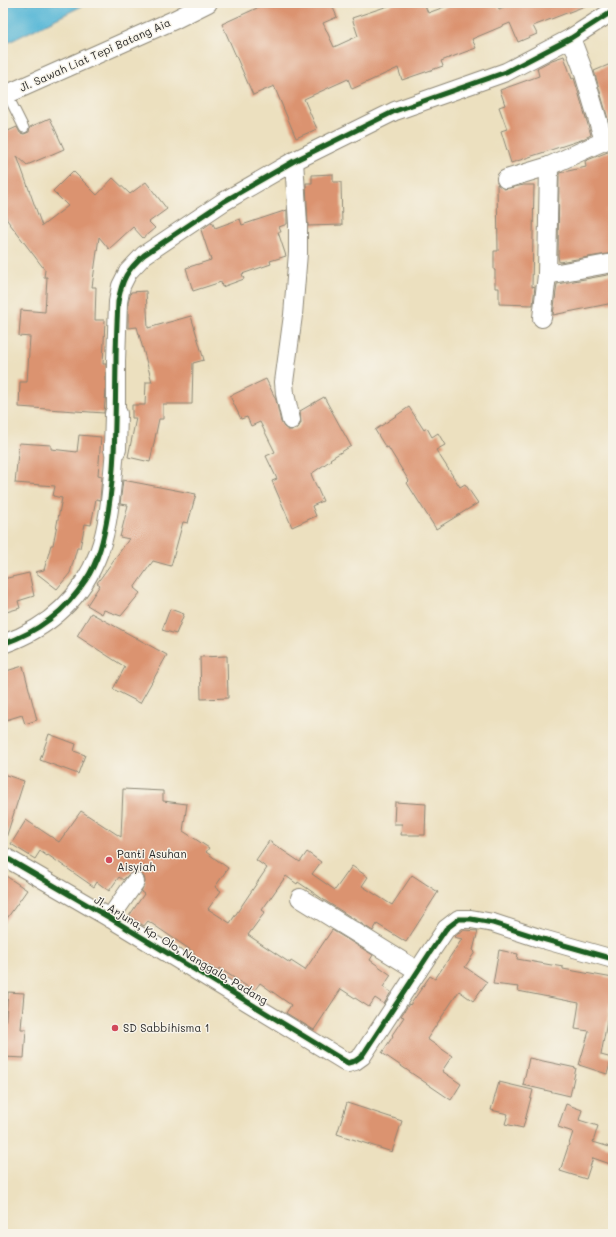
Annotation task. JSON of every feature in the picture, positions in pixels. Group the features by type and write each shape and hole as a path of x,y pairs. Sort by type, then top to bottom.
{"street":[{"name":"Jl. Sawah Liat Tepi Batang Aia","path":"5,95 167,23 208,3"},
{"path":"3,644 44,625 66,607 86,581 100,551 110,498 115,449 116,361 120,286 128,272 144,255 223,202 294,161 395,111 506,72 571,38 613,10"},
{"path":"506,179 549,166 608,140 571,38"},
{"path":"291,420 284,382 293,315 298,253 298,224 294,161"},
{"path":"542,318 547,275 549,166"},
{"path":"547,275 613,263"},
{"name":"Jl. Arjuna, Kp. Olo, Nanggalo, Padang","path":"3,856 110,918 348,1063 355,1061 362,1056 418,971"},
{"path":"110,918 136,882"},
{"path":"300,898 418,971 446,929 459,919 471,919 493,924 613,959"}],"lane":[{"path":"5,95 24,128"}],"water":[{"path":"3,3 88,3 3,45"}],"building":[{"path":"268,3 331,3 337,17 323,23 334,47 358,36 352,18 397,3 424,3 428,13 455,3 497,3 499,9 513,3 590,4 533,26 537,34 518,42 510,23 472,39 476,48 441,61 443,66 402,80 398,68 352,89 348,79 304,99 317,129 296,138 274,86 253,95 222,24"},
{"path":"564,56 572,79 574,78 591,135 581,140 511,163 501,131 507,129 499,107 505,105 500,90 539,76 537,68 552,60"},
{"path":"613,63 613,129 611,129 594,71"},
{"path":"50,118 64,149 27,165 17,156 42,226 68,206 53,191 73,171 97,195 113,178 130,194 146,182 167,209 149,222 155,228 143,238 133,227 109,249 99,237 92,287 96,287 95,320 105,320 103,364 106,364 106,390 104,413 19,407 20,382 27,382 30,337 19,336 21,310 45,312 47,277 44,277 45,270 7,220 3,208 3,202 7,201 3,190 3,122 5,121 8,131 17,127 20,133 24,134 29,132 30,127"},
{"path":"613,150 613,208 611,209 613,221 613,253 559,262 559,173 586,167 585,161"},
{"path":"333,174 333,182 341,182 342,225 308,226 306,183 312,183 312,175"},
{"path":"497,184 504,189 524,185 534,185 532,287 535,286 533,305 499,304 499,288 495,288 494,270 494,251 498,251"},
{"path":"287,210 287,224 279,227 281,232 278,232 286,256 270,261 271,264 242,274 244,279 222,287 221,282 193,291 186,268 211,260 201,230 212,222 215,228 240,219 242,225"},
{"path":"613,274 613,303 553,315 557,284"},
{"path":"146,291 148,328 191,316 204,360 193,363 192,404 163,404 163,419 159,419 150,462 128,457 136,418 132,418 132,405 145,405 146,382 152,382 137,327 128,328 128,303 131,292"},
{"path":"266,379 276,400 281,422 284,427 288,430 298,428 301,423 300,411 324,397 351,446 330,459 331,460 311,474 323,501 312,506 316,516 292,527 272,481 277,479 266,456 275,452 260,422 251,426 247,417 241,419 230,396"},
{"path":"409,407 424,430 427,428 432,437 438,433 445,445 436,450 460,487 465,484 478,503 436,529 407,483 409,481 388,447 386,448 375,430"},
{"path":"79,435 101,437 98,475 102,476 100,500 96,499 91,525 85,524 80,548 77,548 70,573 57,589 35,572 44,570 51,545 53,545 62,498 53,496 55,486 15,483 19,443 51,445 51,449 77,452"},
{"path":"123,480 196,494 188,523 183,522 171,566 153,561 134,588 140,593 121,616 104,610 102,614 87,605 100,585 97,583 129,539 120,537 128,505 120,504"},
{"path":"29,573 34,596 18,601 20,608 3,613 3,579"},
{"path":"170,609 184,614 176,634 162,630"},
{"path":"91,613 167,655 140,703 113,689 125,667 77,636"},
{"path":"227,656 228,698 201,699 200,657"},
{"path":"23,666 37,720 25,724 22,715 3,721 3,672"},
{"path":"49,734 76,744 74,751 85,755 78,774 40,760"},
{"path":"3,774 24,781 6,838 3,838"},
{"path":"123,789 163,791 163,801 187,804 183,831 209,848 206,852 228,868 215,887 221,891 208,909 230,923 267,868 256,860 269,841 300,862 307,852 321,862 312,874 335,890 352,866 368,877 362,886 392,905 412,875 438,892 406,942 377,924 373,931 298,882 297,884 286,876 262,910 265,912 248,935 290,963 291,961 305,970 332,930 373,955 370,960 391,975 383,987 391,992 384,1004 375,998 369,1007 341,989 314,1030 286,1013 291,1005 260,983 254,991 219,968 217,971 193,956 195,953 148,921 144,926 129,916 144,894 141,892 145,882 141,873 131,872 123,880 119,877 109,891 97,882 94,887 40,851 35,859 11,844 26,820 59,842 81,811 121,837"},
{"path":"395,802 426,804 425,835 401,835 402,824 394,824"},
{"path":"3,874 27,890 3,924"},
{"path":"463,930 478,931 473,950 475,952 465,967 487,982 473,1001 459,991 427,1039 452,1056 442,1071 461,1084 451,1100 382,1053 404,1017 401,1016 430,976 435,979 462,939 454,937"},
{"path":"499,950 518,954 517,959 613,978 613,988 601,1055 612,1058 607,1074 579,1065 589,1031 575,1029 579,1003 518,991 519,987 493,984"},
{"path":"8,992 24,993 21,1029 26,1029 24,1058 3,1057 3,1028 5,1028"},
{"path":"529,1058 576,1068 570,1096 523,1085"},
{"path":"499,1082 533,1090 523,1128 505,1124 508,1114 491,1110"},
{"path":"347,1103 402,1121 392,1152 337,1134"},
{"path":"566,1104 582,1110 579,1120 598,1126 593,1142 613,1148 613,1165 593,1158 586,1179 560,1171 573,1132 558,1127"}],"cycle path":[{"path":"3,644 39,627 50,620 69,602 90,573 103,540 111,494 115,438 118,302 121,287 126,276 138,260 223,202 294,161 395,111 506,72 571,38 613,11"},
{"path":"3,856 110,918 348,1063 355,1061 362,1056 446,929 459,919 471,919 493,923 613,959"}],"place":[{"name":"Panti Asuhan Aisyiah","path":"109,860"},
{"name":"SD Sabbihisma 1","path":"115,1028"}]}
